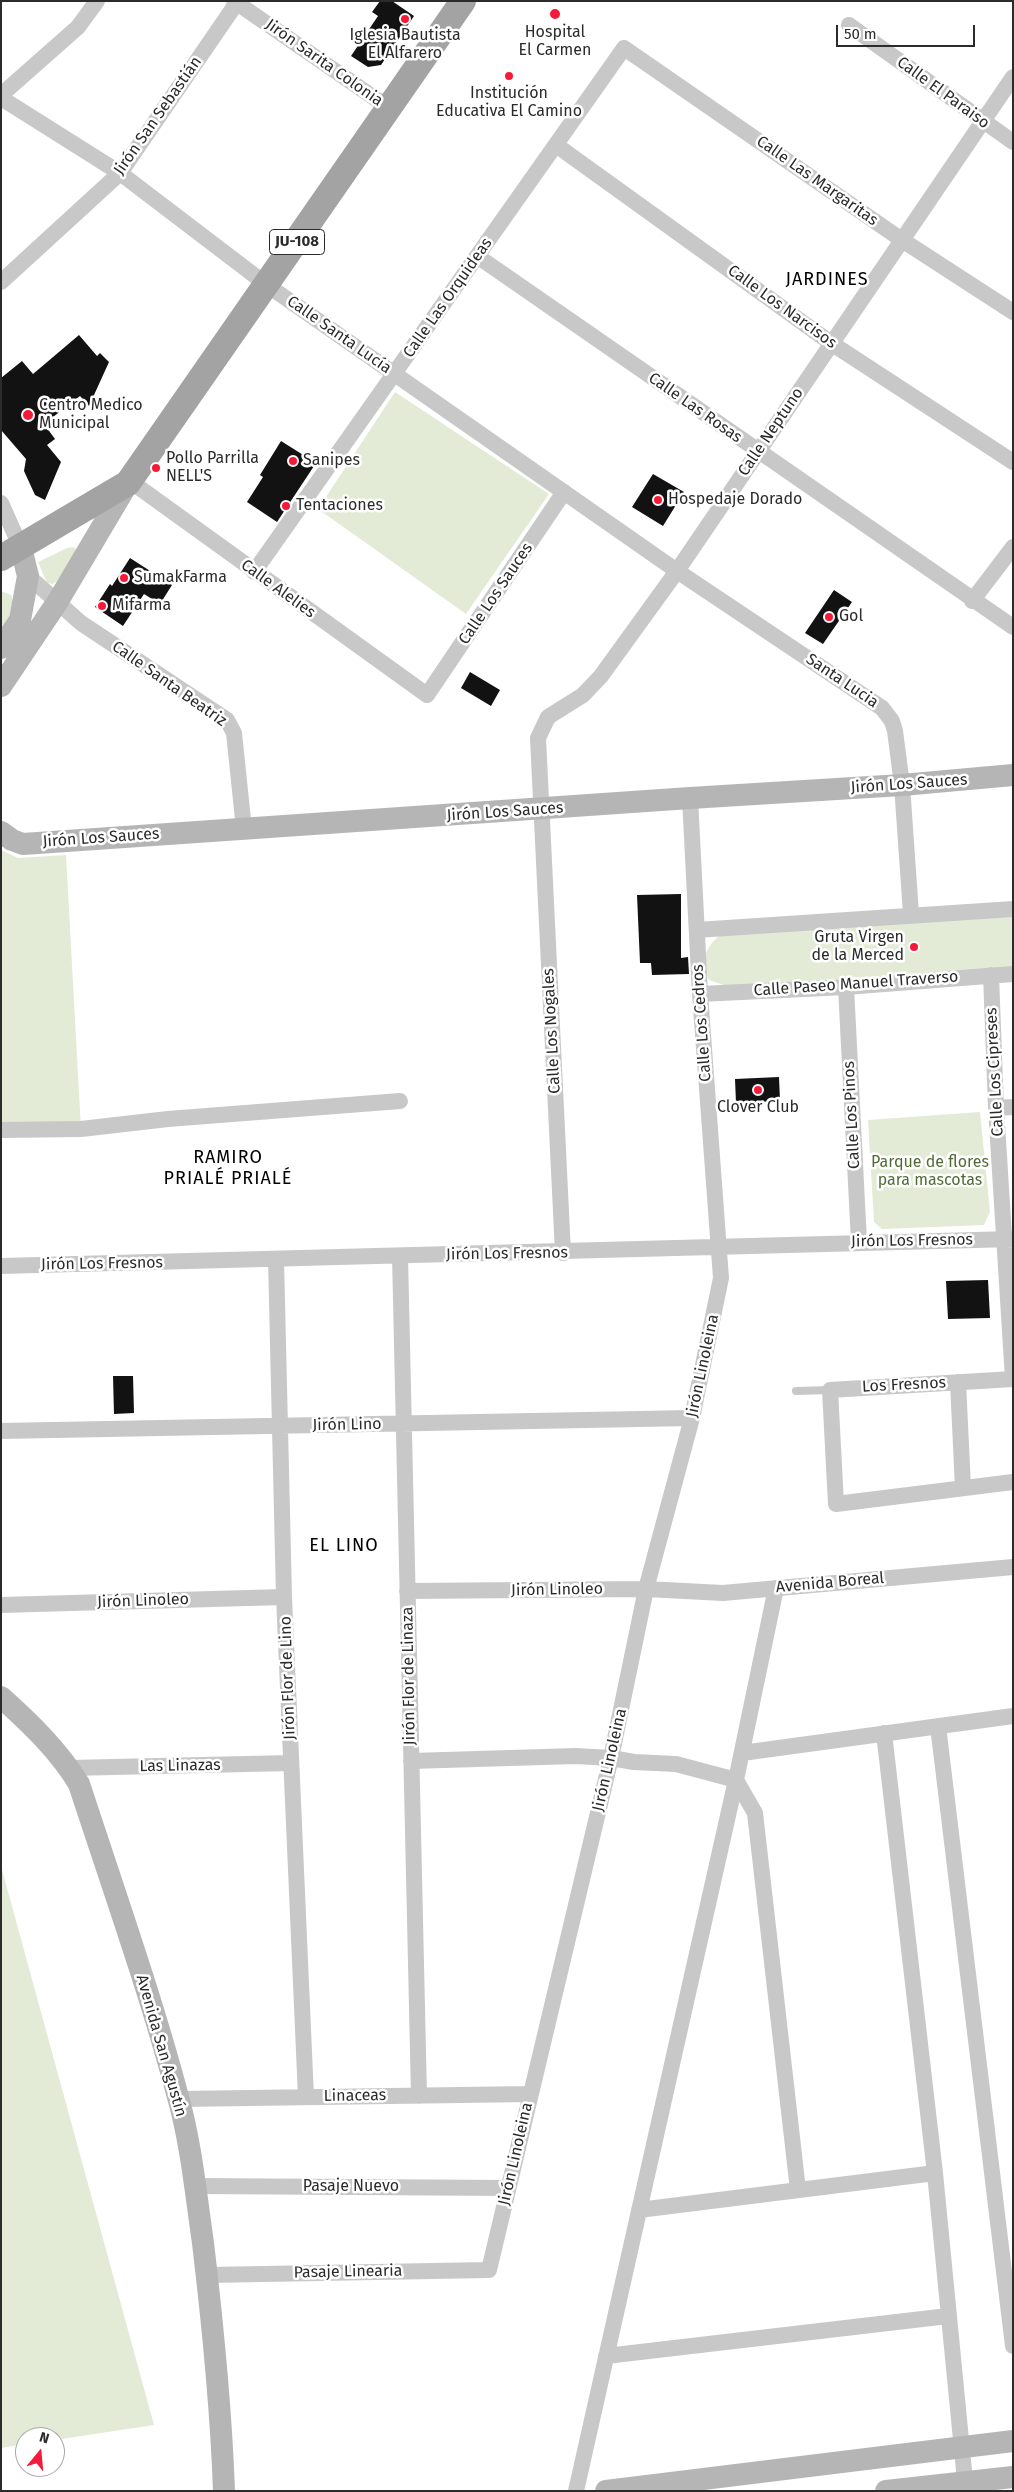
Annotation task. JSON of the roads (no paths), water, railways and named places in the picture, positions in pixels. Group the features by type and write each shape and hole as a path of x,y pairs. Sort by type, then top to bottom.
{"main road":[{"name":"JU-108","path":"11,553 129,482 463,1"}],"street":[{"path":"1,96 78,28 97,1"},
{"name":"Jirón Sarita Colonia","path":"236,2 389,108"},
{"name":"Jirón San Sebastián","path":"1,282 120,174 236,2"},
{"name":"Calle El Paraiso","path":"849,25 982,122 1013,142"},
{"name":"Calle Las Orquideas","path":"254,572 624,48"},
{"name":"Calle Las Margaritas","path":"624,48 902,240 1013,312"},
{"name":"Calle Neptuno","path":"541,810 538,738 542,726 548,717 583,695 601,676 677,571 1013,77"},
{"name":"Calle Santa Lucía","path":"1,96 120,174 267,285 677,571"},
{"name":"Calle Los Narcisos","path":"556,145 832,343 1013,462"},
{"name":"Calle Las Rosas","path":"477,256 972,601 1013,627"},
{"path":"1,686 58,601 129,482"},
{"name":"Calle Alelies","path":"129,482 427,695"},
{"name":"Calle Los Sauces","path":"427,695 564,492"},
{"path":"1,503 11,553 28,576 20,620 1,648"},
{"path":"972,601 1013,547"},
{"name":"Santa Lucia","path":"677,571 882,708 892,721 902,785 911,914"},
{"name":"Calle Santa Beatriz","path":"28,576 81,623 227,720 234,733 244,829"},
{"name":"Jirón Los Sauces","path":"1,832 12,840 23,844 902,785 1013,775"},
{"name":"Calle Los Cedros","path":"690,798 700,994 717,1248"},
{"name":"Calle Los Nogales","path":"541,810 563,1252"},
{"path":"697,930 911,914 1013,909"},
{"name":"Calle Paseo Manuel Traverso","path":"700,994 846,987 1013,974"},
{"name":"Calle Los Cipreses","path":"991,975 1005,1107 1013,1379"},
{"name":"Calle Los Pinos","path":"846,987 859,1242"},
{"path":"1,1130 81,1129 168,1118 400,1101"},
{"name":"Jirón Los Fresnos","path":"1,1266 1009,1239"},
{"name":"Jirón Linoleina","path":"488,2270 611,1758 646,1589 692,1418 721,1278 717,1248"},
{"name":"Jirón Flor de Linaza","path":"400,1256 419,2096"},
{"name":"Jirón Flor de Lino","path":"276,1259 284,1597 306,2097"},
{"name":"Los Fresnos","path":"830,1390 1013,1379"},
{"path":"958,1382 963,1488"},
{"path":"830,1390 836,1504 1013,1482"},
{"name":"Jirón Lino","path":"1,1431 692,1418"},
{"name":"Avenida Boreal","path":"646,1589 723,1593 1013,1567"},
{"path":"576,2491 742,1753 776,1588"},
{"name":"Jirón Linoleo","path":"408,1591 646,1589"},
{"name":"Jirón Linoleo","path":"1,1605 284,1597"},
{"name":"Avenida San Agustín","path":"1,1697 22,1716 69,1768 79,1784 179,2099 207,2275 221,2404 224,2491"},
{"path":"742,1753 1013,1716"},
{"path":"938,1726 1013,2346"},
{"path":"884,1734 935,2173 966,2487"},
{"path":"411,1761 576,1756 611,1758 634,1762 676,1764 736,1780 755,1813 798,2190"},
{"name":"Las Linazas","path":"69,1768 292,1763"},
{"name":"Linaceas","path":"179,2099 531,2094"},
{"path":"639,2210 935,2173"},
{"name":"Pasaje Nuevo","path":"194,2186 508,2188"},
{"name":"Pasaje Linearia","path":"207,2275 488,2270"},
{"path":"606,2356 948,2316"},
{"path":"606,2491 691,2486 1013,2441"},
{"path":"886,2491 966,2487 1013,2477"}],"lane":[{"name":"Los Fresnos","path":"796,1391 830,1390"}],"place":[{"name":"Hospital El Carmen","path":"555,14"},
{"name":"Iglesia Bautista El Alfarero","path":"405,19"},
{"name":"Institución Educativa El Camino","path":"509,76"},
{"name":"Centro Medico Municipal","path":"28,415"},
{"name":"Sanipes","path":"293,461"},
{"name":"Pollo Parrilla NELL'S","path":"156,468"},
{"name":"Hospedaje Dorado","path":"658,500"},
{"name":"Tentaciones","path":"286,506"},
{"name":"SumakFarma","path":"124,578"},
{"name":"Mifarma","path":"102,606"},
{"name":"Gol","path":"829,617"},
{"name":"Gruta Virgen de la Merced","path":"914,947"},
{"name":"Clover Club","path":"758,1090"}],"district":[{"name":"JARDINES","path":"827,280"},
{"name":"RAMIRO PRIALÉ PRIALÉ","path":"228,1168"},
{"name":"EL LINO","path":"344,1546"}],"park label":[{"name":"Parque de flores para mascotas","path":"930,1172"}]}
